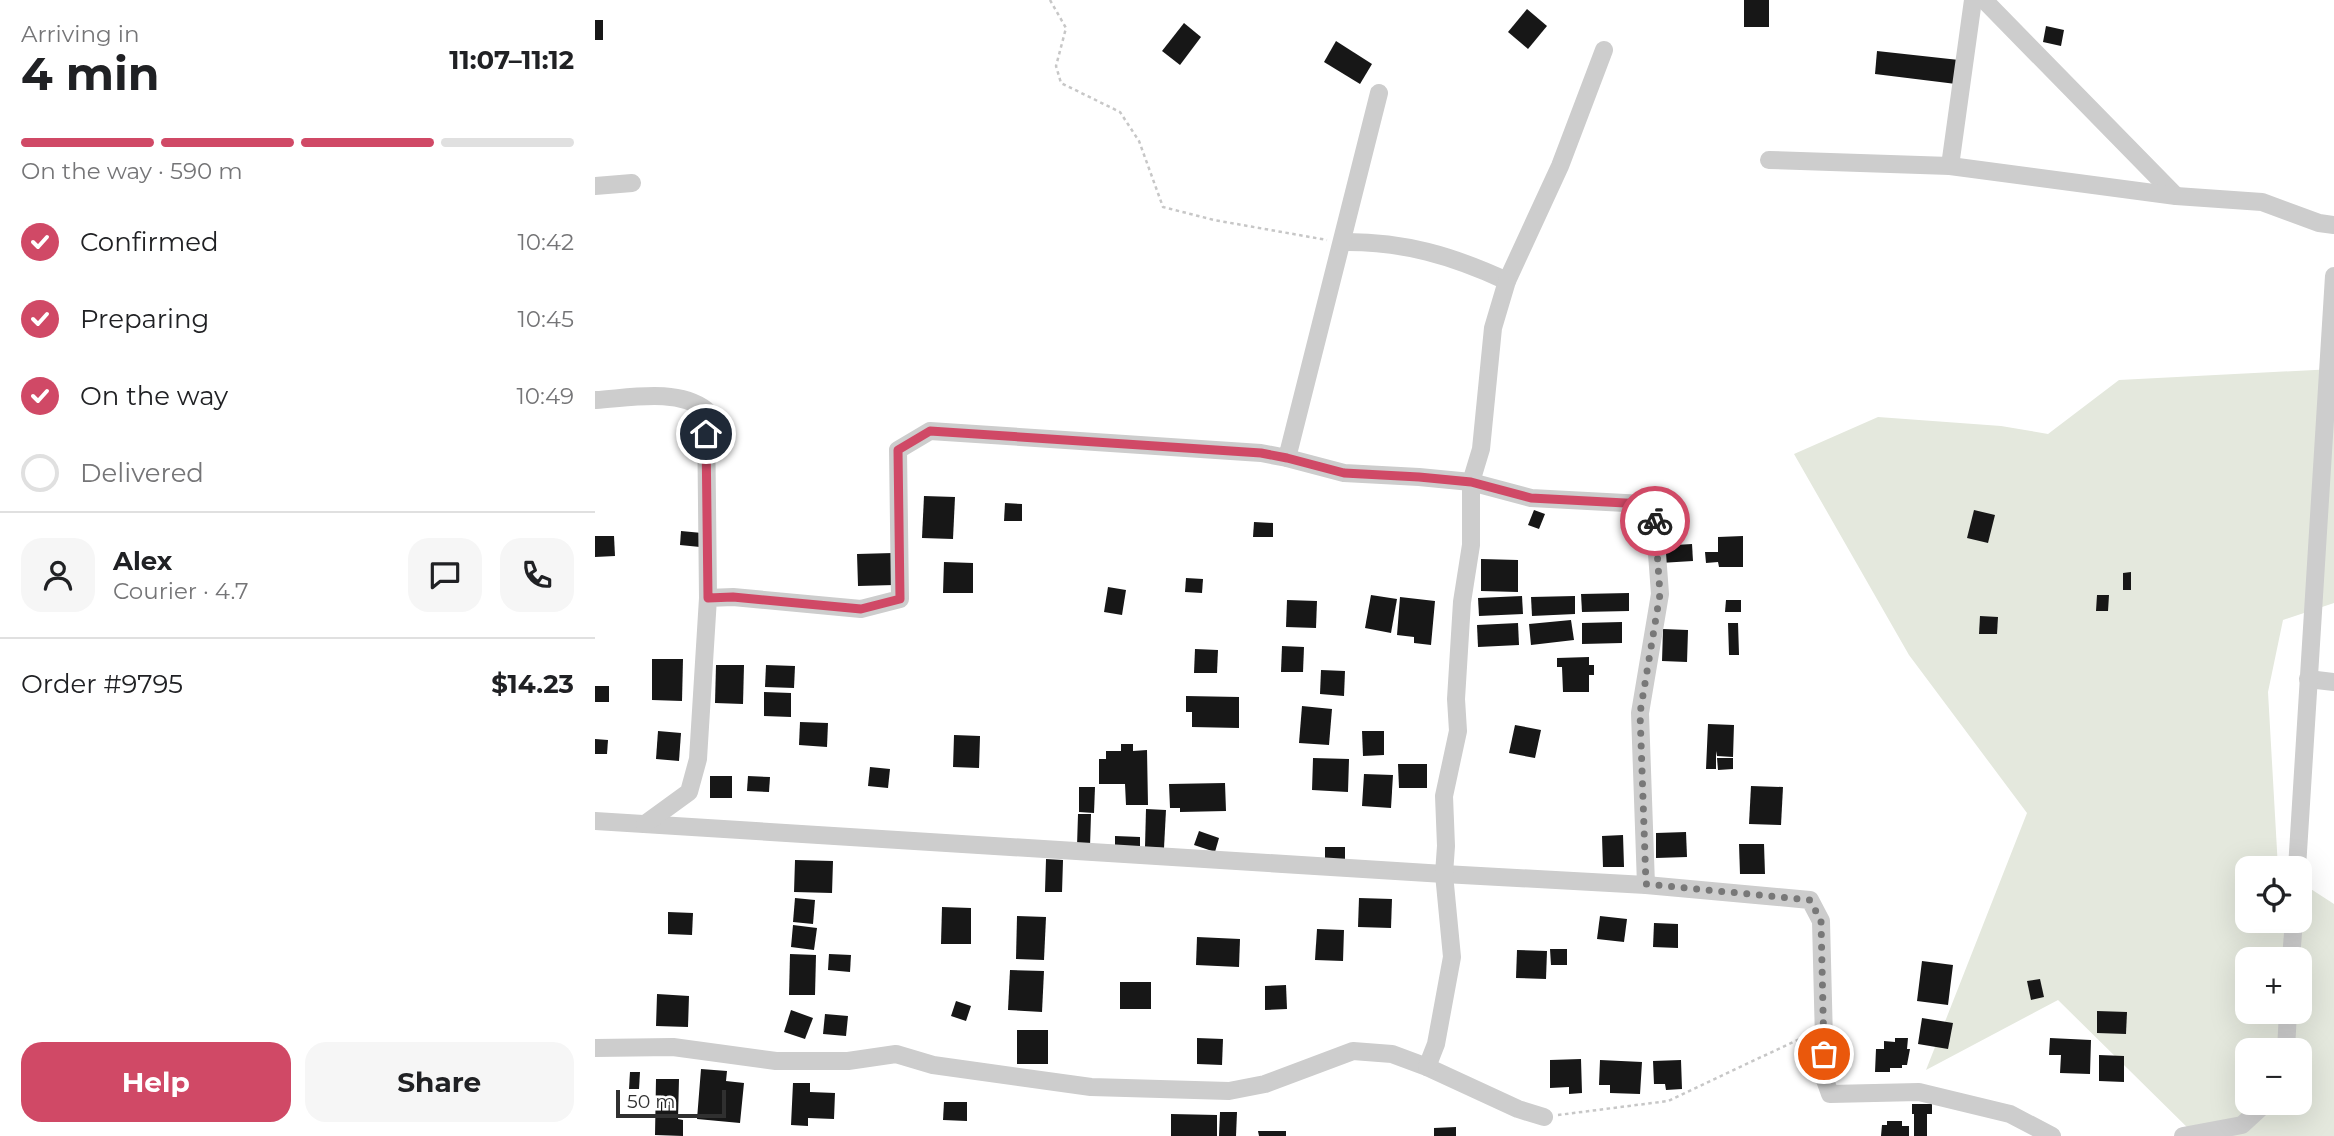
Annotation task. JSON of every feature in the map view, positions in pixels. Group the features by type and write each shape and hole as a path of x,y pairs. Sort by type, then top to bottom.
{"street":[{"path":"1950,166 1973,0"},
{"path":"1983,0 2176,197"},
{"path":"1427,1067 1436,1044 1452,957 1444,874 1444,796 1458,731 1456,699 1462,602 1471,545 1471,482 1481,449 1493,328 1507,281 1560,166 1604,50"},
{"path":"1287,458 1379,93"},
{"path":"1769,160 1950,166 2176,197 2262,202 2319,223 2334,225"},
{"path":"595,186 632,183"},
{"path":"1342,242 1378,242 1417,250 1464,262 1507,281"},
{"path":"2298,856 2308,679 2329,436 2334,276"},
{"path":"596,400 681,398 697,403 706,410 708,598 698,759 689,792 645,824"},
{"path":"708,598 733,597 861,609 900,599 898,450 930,431 1247,452 1287,458 1344,473 1471,482 1531,498 1644,504 1654,513 1660,594 1640,713 1646,884"},
{"path":"2308,679 2334,682"},
{"path":"595,821 1444,874 1646,884 1810,900 1821,921 1825,1080 1830,1094 1919,1092 2010,1114 2052,1136"},
{"path":"595,1048 674,1047 776,1061 848,1061 896,1054 933,1065 1091,1087 1229,1091 1265,1084 1353,1051 1392,1054 1518,1109 1544,1116"},
{"path":"2183,1136 2242,1125 2253,1115"}],"path":[{"path":"1049,0 1066,28 1056,66 1061,83 1120,112 1139,141 1163,207 1214,220 1342,242"},
{"path":"1544,1116 1668,1101 1823,1028"}],"shaded area":[{"path":"2334,369 2334,603 2283,620 2268,692 2277,856 2235,856 2235,933 2312,933 2312,890 2334,904 2334,1136 2196,1136 2058,1000 1926,1070 2027,813 1909,655 1794,454 1878,417 2001,426 2048,434 2119,380"}],"building":[{"path":"1744,0 1769,0 1769,27 1744,27"},
{"path":"1527,9 1547,26 1528,49 1508,32"},
{"path":"595,20 603,20 603,40 595,40"},
{"path":"1184,23 1201,37 1180,65 1162,51"},
{"path":"2046,26 2064,30 2061,46 2043,42"},
{"path":"1336,41 1372,64 1360,84 1324,62"},
{"path":"1877,51 1959,60 1956,84 1875,74"},
{"path":"924,496 955,497 953,539 922,538"},
{"path":"1005,503 1022,504 1022,521 1004,521"},
{"path":"1534,510 1545,514 1539,529 1528,525"},
{"path":"1974,510 1995,515 1988,543 1967,538"},
{"path":"1254,522 1273,523 1273,537 1253,537"},
{"path":"681,531 702,533 700,547 680,545"},
{"path":"595,536 614,536 615,556 595,557"},
{"path":"1743,536 1743,567 1719,567 1718,562 1706,563 1705,552 1718,552 1718,537"},
{"path":"1692,544 1693,561 1660,563 1659,546"},
{"path":"893,553 894,585 858,586 857,554"},
{"path":"1481,559 1518,560 1518,592 1481,591"},
{"path":"944,562 973,563 973,593 943,593"},
{"path":"2131,572 2131,590 2123,590 2123,573"},
{"path":"1186,578 1203,579 1202,593 1185,592"},
{"path":"1108,587 1126,590 1122,615 1104,612"},
{"path":"1629,593 1629,611 1582,612 1581,594"},
{"path":"1371,595 1397,599 1391,633 1365,628"},
{"path":"2097,595 2109,595 2108,611 2096,611"},
{"path":"1522,596 1523,614 1479,616 1478,598"},
{"path":"1575,596 1575,614 1532,616 1531,597"},
{"path":"1400,597 1435,601 1431,645 1414,643 1414,637 1397,635"},
{"path":"1287,600 1317,601 1316,628 1286,627"},
{"path":"1726,600 1741,600 1741,612 1725,612"},
{"path":"1980,616 1998,617 1997,634 1979,634"},
{"path":"1571,620 1574,640 1531,645 1529,624"},
{"path":"1622,622 1622,643 1582,644 1582,623"},
{"path":"1518,623 1519,645 1478,647 1477,625"},
{"path":"1728,623 1738,623 1739,655 1729,655"},
{"path":"1663,629 1688,630 1687,662 1662,661"},
{"path":"1282,646 1304,647 1303,672 1281,672"},
{"path":"1195,649 1218,650 1217,673 1194,673"},
{"path":"1589,657 1589,665 1594,665 1594,675 1589,675 1589,692 1563,692 1562,667 1557,667 1557,658"},
{"path":"652,659 683,659 682,701 652,700"},
{"path":"716,665 744,665 743,704 715,703"},
{"path":"766,665 795,666 794,688 765,687"},
{"path":"1321,670 1345,671 1344,696 1320,694"},
{"path":"595,686 609,686 609,702 595,702"},
{"path":"764,692 791,693 791,717 764,716"},
{"path":"1186,696 1239,697 1239,728 1192,727 1192,712 1186,712"},
{"path":"1302,706 1332,709 1329,745 1299,743"},
{"path":"800,722 828,723 827,747 799,745"},
{"path":"1708,724 1734,725 1733,757 1717,756 1716,751 1716,769 1706,769"},
{"path":"1515,725 1541,730 1535,758 1509,753"},
{"path":"658,731 681,733 679,761 656,759"},
{"path":"1362,731 1384,731 1384,755 1363,756"},
{"path":"954,735 980,736 979,768 953,767"},
{"path":"595,739 608,740 607,754 595,754"},
{"path":"1121,744 1133,744 1133,751 1147,750 1148,805 1126,805 1125,784 1099,784 1099,759 1106,759 1106,751 1121,751"},
{"path":"1313,758 1349,759 1348,792 1312,790"},
{"path":"1717,758 1733,758 1733,769 1718,770"},
{"path":"1398,764 1427,764 1427,788 1399,788"},
{"path":"870,767 890,769 888,788 868,786"},
{"path":"1364,774 1393,775 1391,808 1362,806"},
{"path":"710,776 732,776 732,798 710,798"},
{"path":"748,776 770,777 769,792 747,791"},
{"path":"1225,783 1226,811 1180,812 1180,808 1170,808 1169,784"},
{"path":"1751,786 1783,787 1781,825 1749,824"},
{"path":"1079,787 1095,787 1094,813 1079,812"},
{"path":"1146,809 1166,810 1164,848 1145,847"},
{"path":"1078,814 1091,814 1090,847 1077,846"},
{"path":"1199,831 1219,838 1215,852 1194,845"},
{"path":"1686,832 1687,857 1656,858 1656,833"},
{"path":"1623,835 1624,867 1603,867 1602,836"},
{"path":"1115,836 1140,837 1140,847 1115,846"},
{"path":"1739,844 1764,844 1765,874 1740,874"},
{"path":"1325,847 1345,847 1345,860 1325,860"},
{"path":"1046,859 1063,860 1062,892 1045,892"},
{"path":"795,860 833,861 832,893 794,892"},
{"path":"795,898 815,900 813,924 793,922"},
{"path":"1359,898 1392,899 1391,928 1358,927"},
{"path":"942,907 971,908 971,944 941,944"},
{"path":"668,912 693,913 692,935 668,934"},
{"path":"1017,916 1046,917 1044,960 1016,959"},
{"path":"1600,916 1627,919 1624,942 1597,939"},
{"path":"1654,923 1678,924 1678,948 1653,947"},
{"path":"793,925 817,928 814,950 791,947"},
{"path":"1317,929 1344,930 1343,961 1315,960"},
{"path":"1197,937 1240,939 1239,967 1196,965"},
{"path":"1550,949 1567,949 1567,965 1551,965"},
{"path":"1517,950 1547,951 1546,979 1516,978"},
{"path":"790,954 816,955 815,995 789,995"},
{"path":"829,954 851,955 850,972 828,970"},
{"path":"1922,961 1953,965 1948,1005 1917,1001"},
{"path":"1010,970 1044,971 1042,1012 1008,1010"},
{"path":"2040,979 2044,997 2031,1000 2027,981"},
{"path":"1120,982 1151,982 1151,1009 1120,1009"},
{"path":"1286,985 1287,1009 1265,1010 1265,986"},
{"path":"657,994 689,996 688,1027 656,1026"},
{"path":"956,1001 971,1006 966,1021 951,1016"},
{"path":"791,1010 813,1018 805,1039 784,1032"},
{"path":"2097,1011 2127,1012 2126,1034 2097,1033"},
{"path":"825,1014 848,1016 846,1036 823,1034"},
{"path":"1922,1018 1953,1023 1948,1049 1918,1044"},
{"path":"1017,1030 1048,1030 1048,1064 1017,1064"},
{"path":"1197,1038 1223,1039 1222,1065 1197,1064"},
{"path":"1895,1038 1908,1038 1907,1049 1910,1049 1907,1065 1890,1068 1890,1072 1875,1072 1876,1049 1884,1049 1884,1041 1895,1042"},
{"path":"2050,1038 2091,1040 2090,1074 2060,1073 2061,1055 2049,1055"},
{"path":"2099,1055 2124,1056 2124,1082 2099,1081"},
{"path":"1581,1059 1582,1093 1569,1094 1569,1087 1550,1088 1550,1060"},
{"path":"1600,1060 1642,1062 1640,1094 1610,1093 1610,1085 1599,1085"},
{"path":"1681,1060 1682,1089 1666,1090 1665,1084 1654,1084 1653,1061"},
{"path":"701,1069 727,1071 726,1081 744,1083 740,1123 697,1119"},
{"path":"630,1072 640,1072 639,1089 629,1089"},
{"path":"656,1079 679,1079 678,1119 683,1120 683,1136 655,1135"},
{"path":"793,1083 810,1083 810,1092 835,1093 834,1119 808,1118 808,1126 791,1125"},
{"path":"944,1102 967,1102 967,1121 943,1120"},
{"path":"1912,1104 1932,1104 1932,1114 1927,1114 1927,1136 1914,1136"},
{"path":"1220,1112 1237,1112 1236,1136 1219,1136"},
{"path":"1171,1114 1217,1115 1217,1136 1171,1136"},
{"path":"1887,1121 1902,1121 1902,1126 1909,1126 1909,1136 1881,1136 1882,1125 1887,1125"},
{"path":"1456,1127 1456,1136 1434,1136 1434,1128"},
{"path":"1258,1131 1286,1131 1286,1136 1259,1136"}],"way so far":[{"path":"1655,521 1660,594 1640,713 1646,884 1810,900 1821,921 1824,1054"}],"route":[{"path":"706,434 705,527 708,598 733,597 861,609 900,599 898,450 930,431 1261,453 1344,473 1471,482 1531,498 1644,504 1654,513 1655,521"}]}
